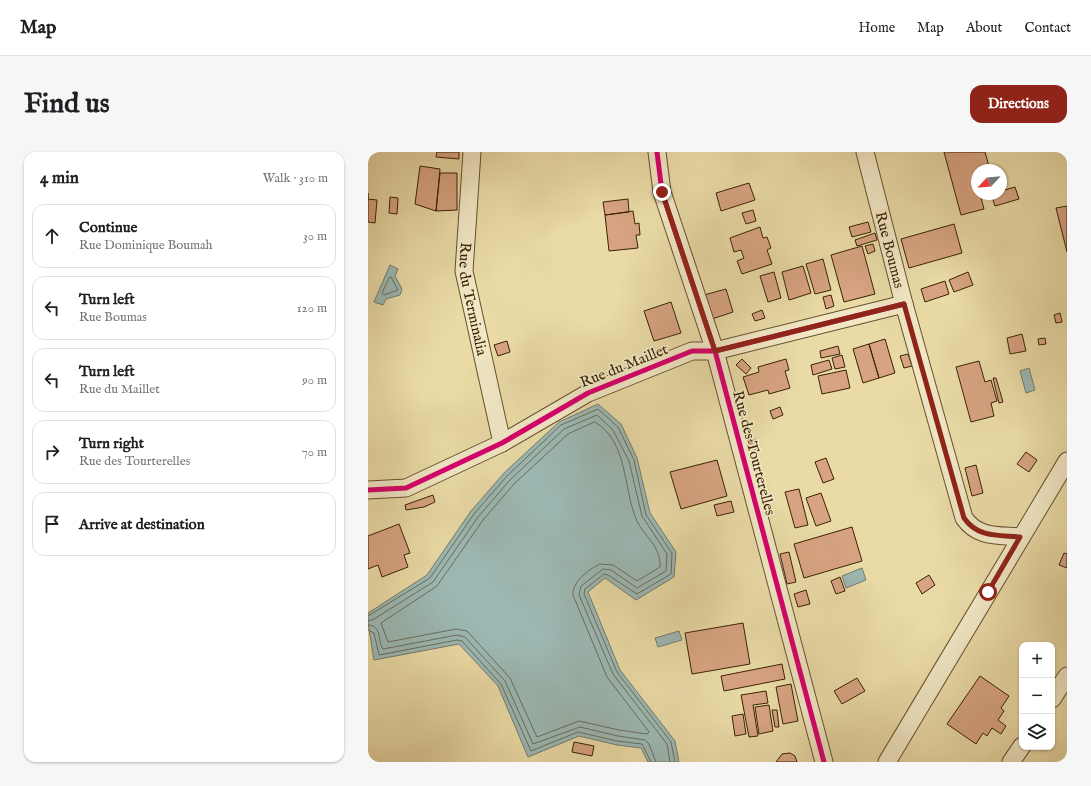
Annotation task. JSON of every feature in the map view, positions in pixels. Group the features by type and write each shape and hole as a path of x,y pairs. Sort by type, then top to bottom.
{"street":[{"name":"Rue du Terminalia","path":"472,152 464,271 502,443"},
{"name":"Rue des Tourterelles","path":"657,152 662,192 715,351 824,762"},
{"name":"Rue Boumas","path":"865,152 904,304 964,518 971,528 982,533 1020,537"},
{"name":"Rue du Maillet","path":"368,490 406,488 502,443 588,392 692,352 715,351 904,304"},
{"path":"887,762 1020,537 1067,461"},
{"path":"1055,694 1067,676"}],"water":[{"path":"390,265 398,269 395,276 402,289 400,295 386,299 383,305 374,302"},
{"path":"1029,368 1035,390 1026,393 1020,371"},
{"path":"598,404 621,424 637,458 650,513 676,552 674,577 636,600 605,578 588,592 620,670 675,741 679,762 648,762 641,748 617,745 579,736 528,757 498,686 459,644 374,660 368,623 368,613 427,575 471,511 504,473 559,422"},
{"path":"862,568 866,580 846,588 842,576"},
{"path":"679,631 682,640 658,647 655,638"}],"building":[{"path":"437,152 459,152 459,159 436,157"},
{"path":"944,152 985,152 988,164 971,164 971,200 982,200 984,209 961,215"},
{"path":"420,166 440,169 436,211 415,204"},
{"path":"440,173 457,173 457,210 436,211"},
{"path":"749,183 755,200 721,211 716,193"},
{"path":"1015,187 1019,199 995,206 993,200 1007,200 1007,189"},
{"path":"390,197 398,198 397,214 389,213"},
{"path":"368,199 377,200 375,223 368,222"},
{"path":"628,199 629,212 605,215 603,202"},
{"path":"1067,206 1067,252 1056,208"},
{"path":"753,210 756,221 746,224 742,213"},
{"path":"633,211 635,224 639,223 640,235 636,235 638,248 609,251 605,215"},
{"path":"868,222 871,232 852,237 849,227"},
{"path":"954,224 962,253 909,268 901,239"},
{"path":"760,227 763,238 767,237 771,248 767,250 772,264 742,274 737,261 744,258 741,250 734,252 730,238"},
{"path":"875,233 877,240 857,246 855,240"},
{"path":"873,244 875,251 868,254 865,246"},
{"path":"862,246 875,294 844,302 831,255"},
{"path":"823,259 831,290 815,294 806,264"},
{"path":"803,266 811,293 789,300 782,272"},
{"path":"774,272 781,298 768,302 760,276"},
{"path":"968,272 973,285 954,292 949,280"},
{"path":"945,281 949,294 925,302 921,289"},
{"path":"726,289 733,312 712,319 704,295"},
{"path":"831,295 834,306 826,309 823,297"},
{"path":"671,302 681,333 654,341 644,311"},
{"path":"762,310 765,318 755,321 752,314"},
{"path":"1060,313 1062,322 1056,323 1054,315"},
{"path":"1022,334 1026,351 1010,354 1007,338"},
{"path":"1045,338 1046,344 1039,345 1038,339"},
{"path":"885,339 895,373 879,378 869,344"},
{"path":"507,341 510,352 498,356 494,345"},
{"path":"869,344 879,378 863,383 853,349"},
{"path":"838,346 840,354 821,358 820,351"},
{"path":"908,354 912,366 904,368 900,356"},
{"path":"842,355 845,367 835,369 832,358"},
{"path":"742,359 751,368 746,374 736,365"},
{"path":"786,359 789,370 785,371 790,388 769,394 768,390 749,395 743,377 759,372 758,367"},
{"path":"829,360 832,369 813,375 811,365"},
{"path":"979,361 985,382 991,380 997,401 991,403 994,416 971,422 956,367"},
{"path":"846,370 850,388 822,394 818,376"},
{"path":"993,378 996,378 1003,402 999,403"},
{"path":"780,407 783,415 773,419 770,411"},
{"path":"746,435 749,435 751,441 756,439 758,449 750,452"},
{"path":"1026,452 1037,460 1029,472 1017,464"},
{"path":"826,458 834,479 823,483 815,462"},
{"path":"717,460 727,496 681,509 670,472"},
{"path":"976,465 983,493 972,496 965,468"},
{"path":"799,489 808,525 795,528 785,492"},
{"path":"821,493 831,521 816,526 806,498"},
{"path":"433,495 435,502 424,507 406,510 405,505"},
{"path":"731,501 734,512 717,516 714,505"},
{"path":"399,524 410,553 404,555 408,567 382,577 378,565 368,569 368,536"},
{"path":"852,527 862,561 804,578 794,544"},
{"path":"789,552 796,582 787,584 780,554"},
{"path":"1064,553 1067,554 1067,568 1059,565"},
{"path":"929,575 935,585 922,594 916,583"},
{"path":"840,577 845,591 836,594 831,581"},
{"path":"806,590 810,604 798,607 794,594"},
{"path":"743,623 750,664 692,674 685,633"},
{"path":"782,664 785,679 724,691 721,676"},
{"path":"980,676 1009,696 1001,708 1004,711 998,720 1006,726 1001,734 992,728 987,736 983,733 976,744 947,724"},
{"path":"857,678 865,691 842,704 834,691"},
{"path":"791,684 798,721 783,724 776,687"},
{"path":"766,691 768,703 753,705 758,736 749,737 741,695"},
{"path":"769,705 773,731 759,734 755,707"},
{"path":"772,710 777,710 779,727 775,727"},
{"path":"743,714 746,734 735,736 732,716"},
{"path":"574,742 594,746 592,756 572,752"},
{"path":"790,753 795,756 797,762 776,762 782,754"}],"cycle path":[{"path":"657,152 662,192 715,351 824,762"},
{"path":"368,490 406,488 502,443 588,393 692,351 715,351 904,304"}],"route":[{"path":"662,192 715,351 904,304 964,518 971,528 982,533 1020,537 988,592"}]}
